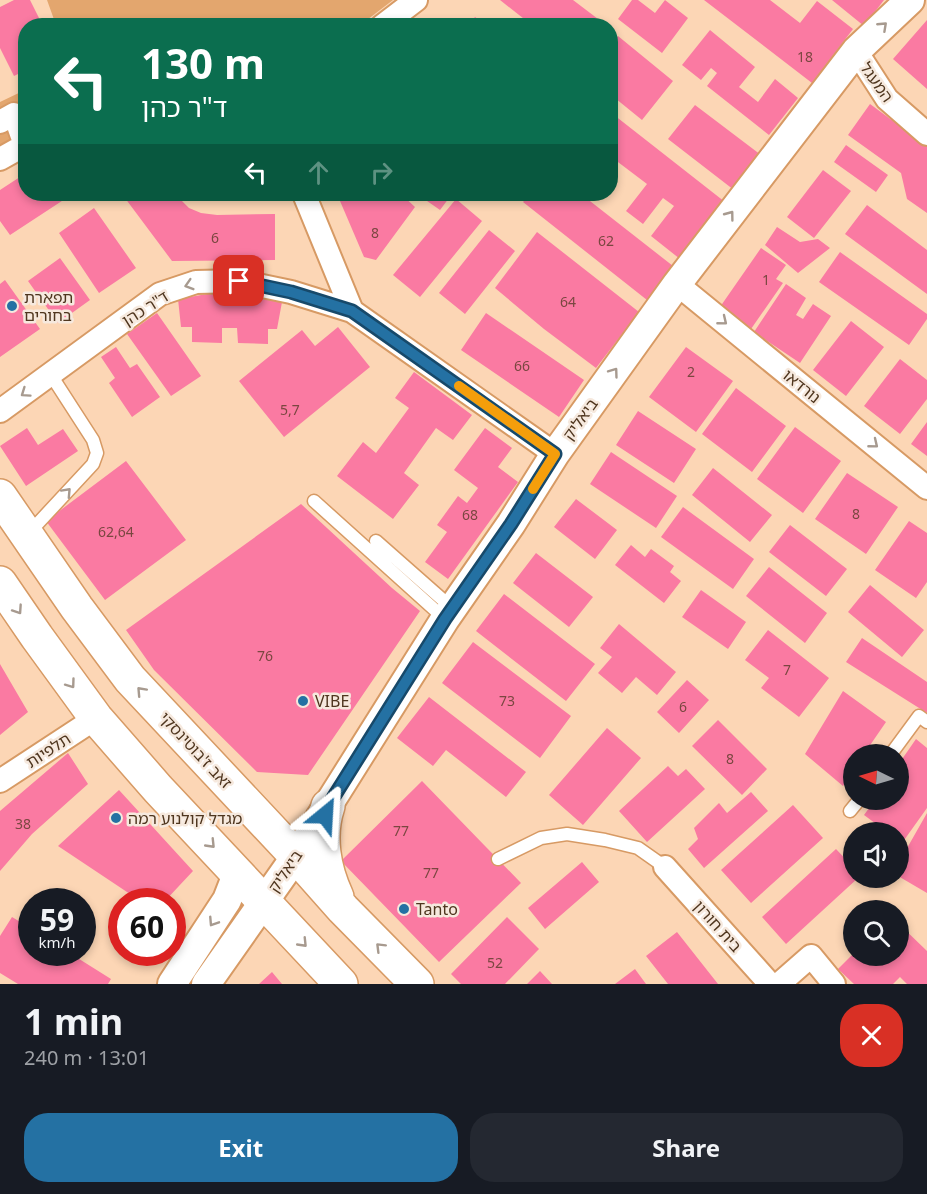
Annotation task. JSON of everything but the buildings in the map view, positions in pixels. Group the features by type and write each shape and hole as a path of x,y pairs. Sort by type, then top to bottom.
{"main road":[{"name":"זאב ז'בוטינסקי","path":"0,496 76,608 130,679 343,909 417,984"},
{"path":"0,583 96,718 158,789 341,984"},
{"path":"328,806 324,830 325,862 343,909"}],"street":[{"path":"393,18 417,0"},
{"name":"ביאליק","path":"206,984 296,856 449,614 511,524 555,454 678,284 856,51 910,0"},
{"name":"המעגל","path":"856,51 886,99 927,134"},
{"path":"0,122 14,114 18,125"},
{"path":"0,159 18,149"},
{"path":"307,201 352,311"},
{"name":"ד\"ר כהן","path":"0,411 160,294 196,282 239,281 291,292 352,311 555,454"},
{"name":"נורדאו","path":"678,284 927,488"},
{"name":"תלפיות","path":"0,781 96,718"},
{"name":"בית חורון","path":"665,867 770,984"},
{"path":"171,984 227,900 234,882 234,869"},
{"path":"779,984 811,956 834,984"}],"lane":[{"path":"27,535 93,464 97,453 93,440 51,375"},
{"path":"314,501 449,614"},
{"path":"376,541 449,614"},
{"path":"898,744 919,716 927,722"},
{"path":"498,860 541,838 567,834 638,848 665,867"}],"shaded area":[{"path":"47,0 393,0 369,18 53,18"},
{"path":"18,93 18,157 0,168 0,102"}],"slow traffic":[{"path":"459,386 555,454 533,489"}],"place":[{"name":"תפארת בחורים","path":"12,306"},
{"name":"VIBE","path":"303,701"},
{"name":"מגדל קולנוע רמה","path":"116,818"},
{"name":"Tanto","path":"404,909"}],"route":[{"path":"239,281 291,292 352,311 555,454 511,524 445,619 328,806 325,815"}]}
